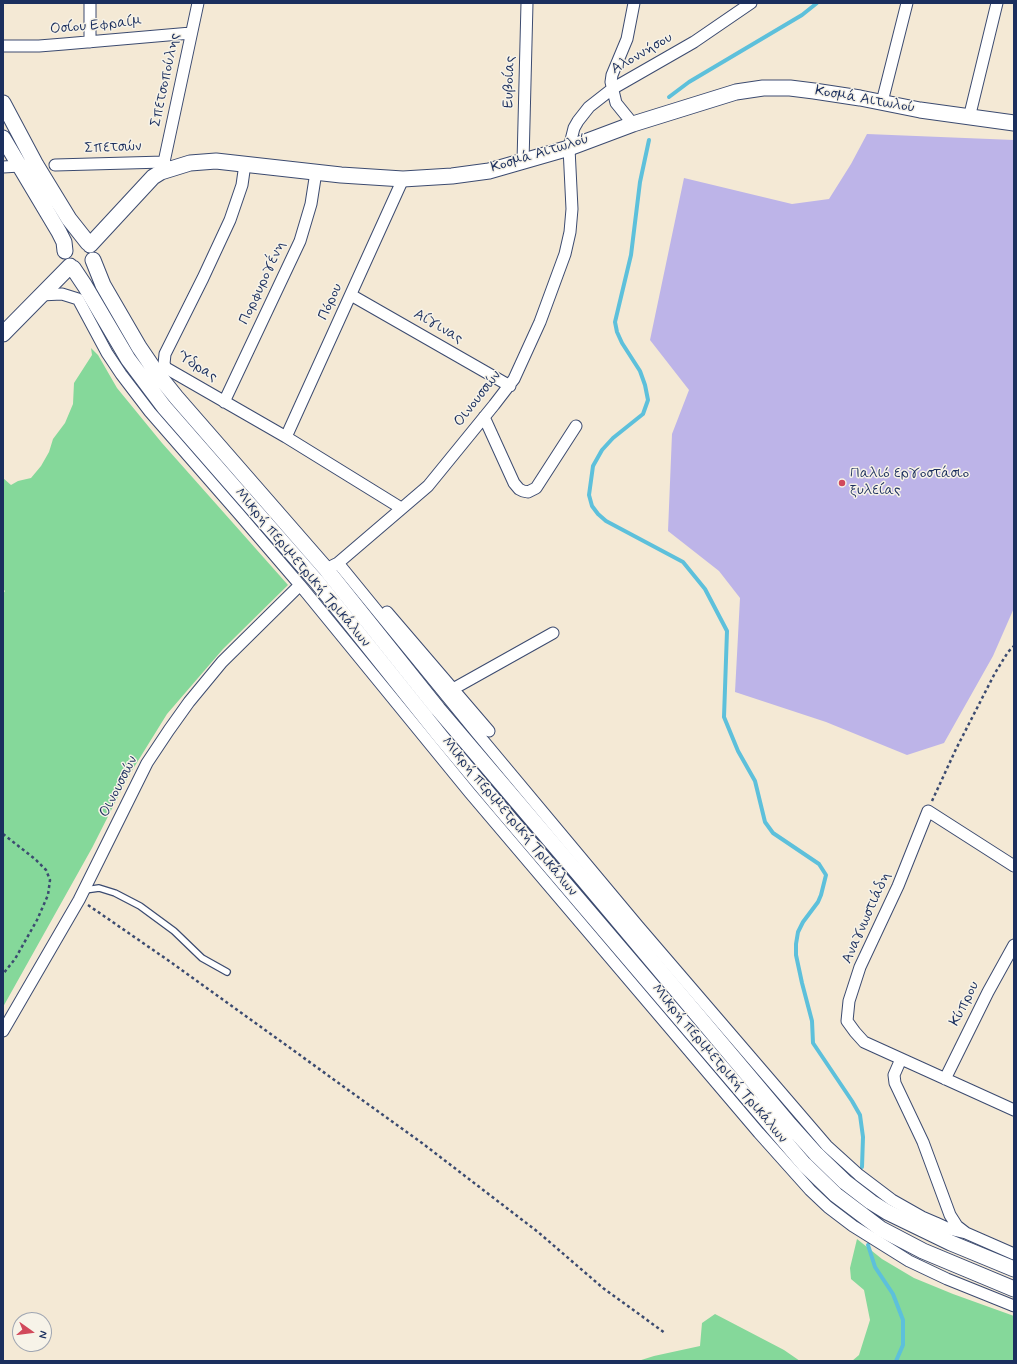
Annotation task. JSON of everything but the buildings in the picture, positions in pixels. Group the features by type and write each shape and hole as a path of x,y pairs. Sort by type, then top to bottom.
{"main road":[{"name":"Κοσμά Αιτωλού","path":"89,244 153,177 167,166 203,161 216,161 371,177 403,179 445,177 488,171 523,162 569,148 633,124 736,92 763,88 790,88 882,102 969,118 1014,123"},
{"name":"Μικρή περιμετρική Τρικάλων","path":"3,103 22,141 40,172 69,219 93,251 93,260 103,285 156,372 206,432 335,564 438,709 777,1110 825,1163 845,1182 871,1202 896,1217 951,1243 1014,1269"},
{"name":"Μικρή περιμετρική Τρικάλων","path":"3,138 8,168 59,232 64,242 65,260 85,286 128,359 164,407 317,582 502,810 804,1164 836,1195 881,1229 930,1255 1014,1289"},
{"path":"65,251 67,246 73,241 80,240 89,244"},
{"path":"3,334 40,295 71,267 78,269 84,268 93,260"}],"street":[{"path":"90,3 90,42"},
{"name":"Σπετσοπούλης","path":"167,166 191,33 198,3"},
{"name":"Ευβοίας","path":"523,162 527,3"},
{"path":"633,124 616,103 612,89 612,75 627,39 634,3"},
{"name":"Αλοννήσου","path":"569,148 574,128 589,107 612,89 694,42 751,3"},
{"path":"882,102 907,3"},
{"path":"969,118 997,3"},
{"name":"Οσίου Εφραίμ","path":"3,46 39,46 191,33"},
{"name":"Οινουσσών","path":"335,564 428,486 510,386 540,322 565,254 570,232 572,209 569,148"},
{"name":"Ύδρας","path":"245,164 242,185 230,220 165,354 164,364 166,368 286,437 401,508"},
{"name":"Σπετσών","path":"55,165 167,166"},
{"name":"Πορφυρογένη","path":"224,402 300,241 308,218 316,172"},
{"name":"Πόρου","path":"286,437 403,179"},
{"path":"40,295 62,294 78,299 107,353 141,401 300,585 470,793 578,918 759,1133 810,1190 828,1207 861,1232 909,1262 947,1280 1014,1306"},
{"name":"Αίγινας","path":"351,295 510,386"},
{"path":"484,417 514,483 523,491 528,492 536,488 576,426"},
{"path":"335,564 453,689 489,731"},
{"path":"335,564 643,932 823,1141 858,1175 892,1200 922,1217 949,1229 966,1233 1014,1254"},
{"name":"Οινουσσών","path":"3,1031 82,895 147,763 189,702 222,662 300,585"},
{"path":"453,689 553,633"},
{"path":"928,811 1014,866"},
{"name":"Αναγνωστιάδη","path":"901,1059 864,1042 859,1037 847,1021 849,1001 860,967 898,886 928,811"},
{"name":"Κύπρου","path":"946,1079 985,998 1014,944"},
{"path":"966,1233 957,1226 950,1215 926,1148 895,1083 894,1075 901,1059 1014,1110"}],"lane":[{"path":"82,895 99,888 115,893 140,906 174,931 202,958 227,972"}],"path":[{"path":"928,811 976,708 1000,665 1014,646"},
{"path":"3,834 35,859 46,870 50,880 48,895 37,920 14,959 3,974"},
{"path":"82,895 166,959 422,1143 538,1232 603,1288 665,1333"}],"green space":[{"path":"91,348 98,355 117,388 162,443 288,585 223,649 167,714 128,777 92,848 3,1007 3,594 5,591 3,589 3,478 11,485 18,481 31,478 41,466 49,452 53,439 65,423 73,404 74,383 92,355"},
{"path":"857,1239 882,1259 914,1278 1014,1316 1014,1361 852,1361 859,1355 870,1320 864,1290 851,1279 850,1268"},
{"path":"715,1314 784,1350 800,1361 638,1361 700,1346 702,1323"}],"waterway":[{"path":"669,97 689,82 802,15 817,3"},
{"path":"649,140 640,182 631,255 615,322 617,332 622,343 640,371 648,400 643,414 613,438 602,450 593,466 589,495 592,506 606,521 683,562 705,589 727,631 724,717 738,751 755,781 765,822 773,833 819,864 826,875 818,902 803,922 798,932 796,955 812,1021 813,1043 860,1115 863,1137 862,1167"},
{"path":"868,1245 875,1267 893,1294 903,1320 903,1345 896,1361"}],"place":[{"name":"Παλιό εργοστάσιο ξυλείας","path":"842,483"}]}
